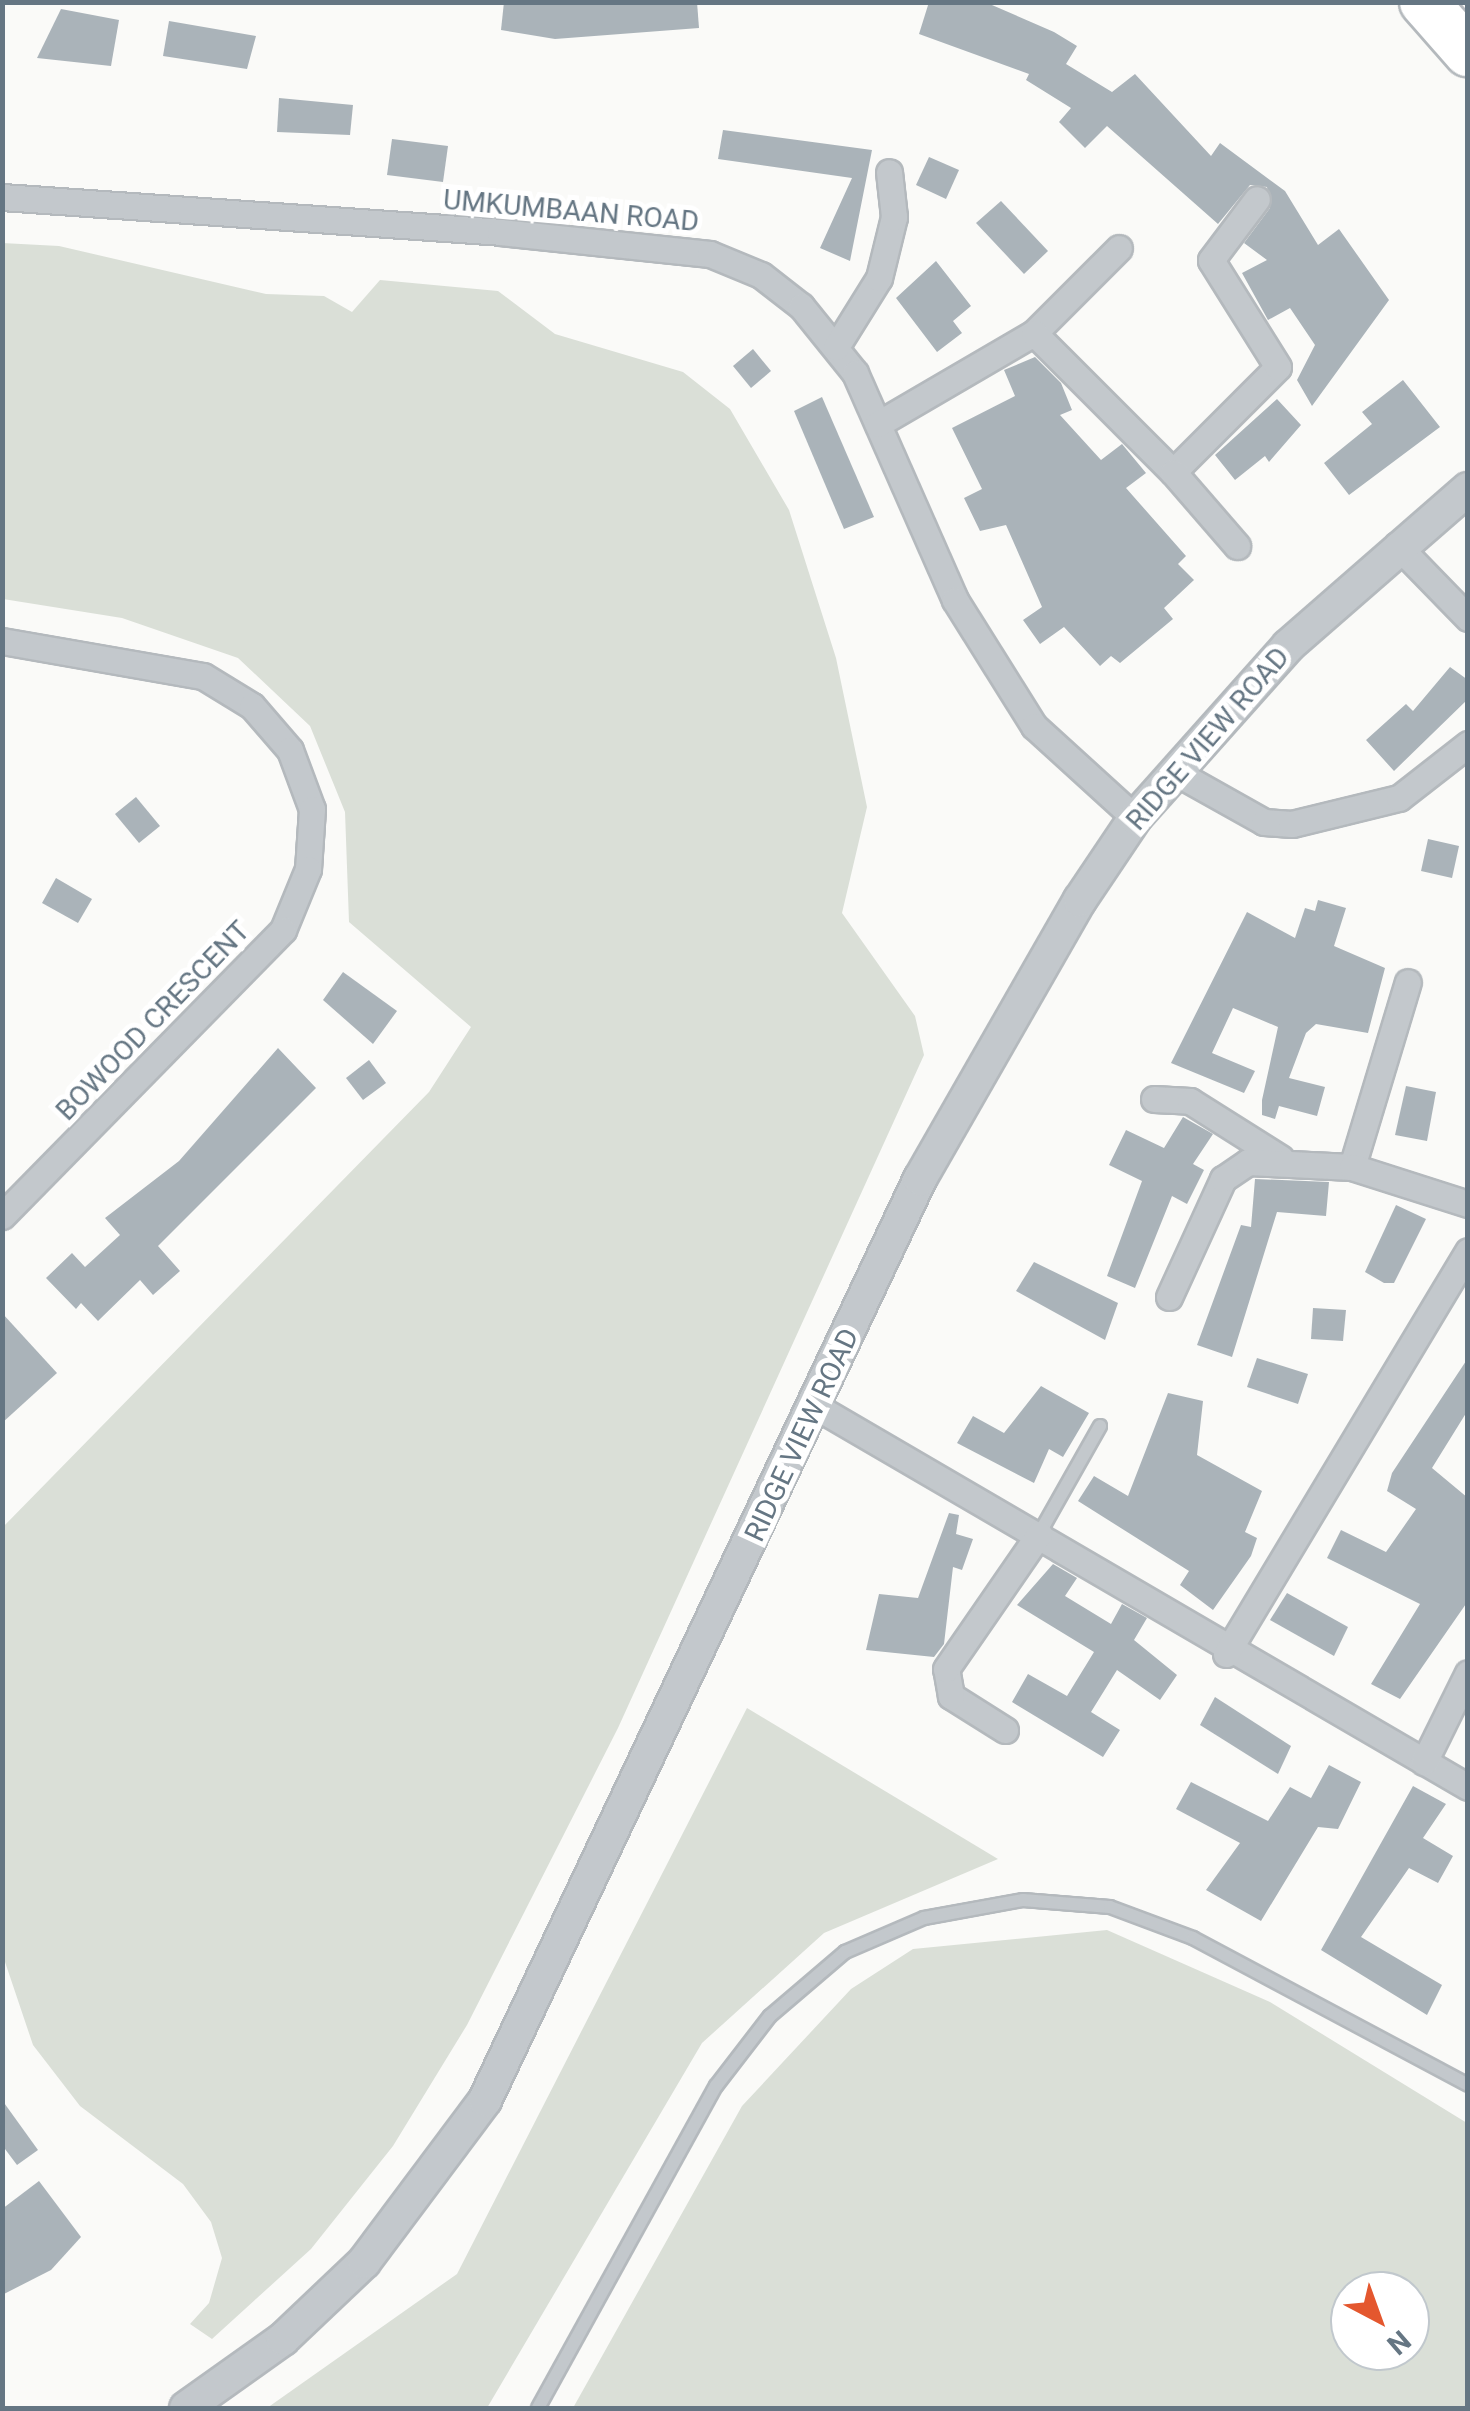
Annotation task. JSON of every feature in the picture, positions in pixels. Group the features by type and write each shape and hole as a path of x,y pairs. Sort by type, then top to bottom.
{"highway":[{"path":"1424,2 1468,52"}],"street":[{"path":"836,346 879,278 894,218 889,172"},
{"name":"UMKUMBAAN ROAD","path":"2,197 710,254 760,274 836,346 878,424 984,650 1034,726 1135,818"},
{"path":"1172,472 1278,366 1211,260 1257,199"},
{"path":"878,424 1034,333 1119,248"},
{"path":"1034,333 1172,472 1238,546"},
{"name":"RIDGE VIEW ROAD","path":"186,2408 283,2339 364,2262 485,2100 815,1406 1010,1010 1135,818 1396,546 1468,489"},
{"path":"1396,546 1468,618"},
{"name":"BOWOOD CRESCENT","path":"2,641 203,676 252,706 290,750 312,809 308,869 283,930 2,1216"},
{"path":"1175,772 1264,822 1292,824 1399,798 1468,744"},
{"path":"1352,1167 1408,982"},
{"path":"1154,1099 1190,1101 1280,1158"},
{"path":"1169,1298 1223,1179 1248,1162 1280,1158 1352,1167 1468,1204"},
{"path":"1226,1654 1468,1251"},
{"path":"815,1406 1039,1534 1226,1654 1468,1786"},
{"path":"1005,1730 950,1696 946,1669 1039,1534"},
{"path":"1424,1762 1468,1673"}],"lane":[{"path":"1039,1534 1100,1426"},
{"path":"538,2408 716,2086 770,2016 844,1952 924,1918 1023,1900 1110,1907 1193,1938 1468,2085"}],"shaded area":[{"path":"2,243 59,246 266,294 324,296 352,312 380,280 498,291 555,334 683,372 730,409 789,510 836,658 867,807 842,913 915,1016 924,1055 618,1728 467,2025 393,2146 311,2249 212,2339 190,2324 209,2303 222,2258 211,2222 183,2184 80,2106 33,2045 3,1956 3,1527 429,1092 471,1027 349,922 345,812 310,726 238,658 122,618 3,599"},
{"path":"747,1708 998,1859 824,1933 702,2043 487,2408 267,2408 457,2274"},
{"path":"1107,1930 1270,2002 1467,2123 1467,2408 573,2408 742,2106 851,1989 913,1949"}],"building":[{"path":"504,2 697,2 699,28 555,39 501,30"},
{"path":"929,2 985,2 1054,32 1077,46 1066,64 1112,92 1135,74 1211,156 1220,143 1285,191 1318,245 1339,229 1389,300 1312,406 1297,380 1315,345 1290,308 1268,320 1242,273 1267,260 1244,243 1270,208 1267,187 1250,185 1218,224 1107,126 1085,148 1059,122 1071,108 1026,80 1029,74 919,34"},
{"path":"61,9 119,20 111,66 37,58"},
{"path":"169,21 256,36 247,69 163,56"},
{"path":"279,98 353,105 350,135 277,132"},
{"path":"723,130 872,150 850,261 820,248 852,178 718,159"},
{"path":"392,139 448,146 443,182 387,175"},
{"path":"929,157 959,170 946,199 916,185"},
{"path":"1001,201 1048,251 1024,274 976,223"},
{"path":"936,261 971,306 953,321 962,333 937,352 896,298"},
{"path":"753,349 771,371 751,388 733,366"},
{"path":"1035,357 1061,383 1072,410 1060,415 1101,460 1122,444 1146,473 1126,488 1186,556 1178,564 1194,580 1164,608 1173,619 1120,663 1111,656 1100,666 1064,627 1040,644 1023,620 1042,607 1006,525 980,531 964,498 982,489 952,428 1015,396 1004,370"},
{"path":"1403,380 1440,427 1349,495 1324,463 1372,424 1362,412"},
{"path":"822,397 874,517 844,529 794,411"},
{"path":"1277,399 1301,425 1269,462 1265,456 1235,480 1215,455"},
{"path":"1450,667 1468,680 1468,699 1394,771 1366,740 1406,704 1413,711"},
{"path":"136,797 160,826 139,843 115,814"},
{"path":"1428,839 1459,846 1452,878 1421,871"},
{"path":"56,878 92,899 78,923 42,903"},
{"path":"1318,900 1346,908 1334,946 1385,968 1368,1033 1316,1024 1306,1033 1289,1078 1325,1087 1317,1116 1279,1106 1275,1119 1262,1115 1262,1100 1278,1027 1233,1008 1212,1053 1255,1071 1244,1093 1171,1063 1247,912 1295,938 1305,908 1315,911"},
{"path":"343,972 397,1011 373,1044 323,1000"},
{"path":"278,1048 316,1088 158,1246 180,1271 153,1295 140,1280 98,1321 81,1303 76,1309 46,1278 72,1253 85,1267 120,1235 105,1218 179,1161"},
{"path":"369,1060 386,1083 363,1100 346,1078"},
{"path":"1406,1086 1436,1092 1427,1141 1395,1135"},
{"path":"1183,1117 1213,1134 1193,1164 1204,1170 1187,1204 1172,1196 1135,1288 1107,1276 1142,1181 1109,1165 1126,1130 1164,1148"},
{"path":"1255,1179 1329,1182 1326,1216 1277,1212 1232,1357 1197,1345 1241,1225 1251,1227"},
{"path":"1396,1205 1426,1219 1394,1283 1384,1283 1365,1272"},
{"path":"1034,1262 1118,1303 1105,1340 1016,1291"},
{"path":"1313,1308 1346,1310 1343,1341 1311,1339"},
{"path":"2,1313 57,1373 2,1423"},
{"path":"1257,1358 1308,1374 1298,1404 1247,1387"},
{"path":"1468,1358 1468,1410 1432,1468 1468,1498 1468,1601 1400,1699 1371,1684 1420,1604 1327,1558 1341,1530 1386,1552 1416,1509 1387,1491 1392,1473"},
{"path":"1041,1386 1089,1413 1063,1457 1049,1449 1034,1483 957,1443 973,1416 1004,1433"},
{"path":"1168,1393 1203,1401 1197,1455 1262,1491 1245,1532 1257,1538 1251,1556 1213,1610 1180,1585 1189,1571 1078,1501 1094,1476 1128,1496"},
{"path":"949,1513 959,1515 956,1534 973,1539 962,1570 953,1567 944,1644 934,1657 866,1650 879,1594 918,1598"},
{"path":"1053,1564 1077,1578 1065,1596 1111,1624 1122,1604 1147,1618 1134,1640 1177,1675 1160,1700 1117,1670 1091,1712 1120,1730 1103,1757 1012,1702 1028,1674 1067,1696 1094,1652 1017,1605"},
{"path":"1287,1593 1348,1627 1334,1656 1270,1620"},
{"path":"1215,1697 1291,1746 1278,1774 1200,1725"},
{"path":"1329,1765 1361,1782 1338,1829 1318,1827 1261,1921 1206,1890 1240,1843 1176,1809 1191,1782 1268,1821 1290,1787 1311,1798"},
{"path":"1413,1786 1446,1804 1423,1838 1453,1856 1438,1883 1409,1868 1361,1937 1442,1985 1427,2015 1321,1950"},
{"path":"2,2100 38,2150 17,2165 2,2145"},
{"path":"39,2181 81,2237 51,2270 2,2295 2,2209"}]}
